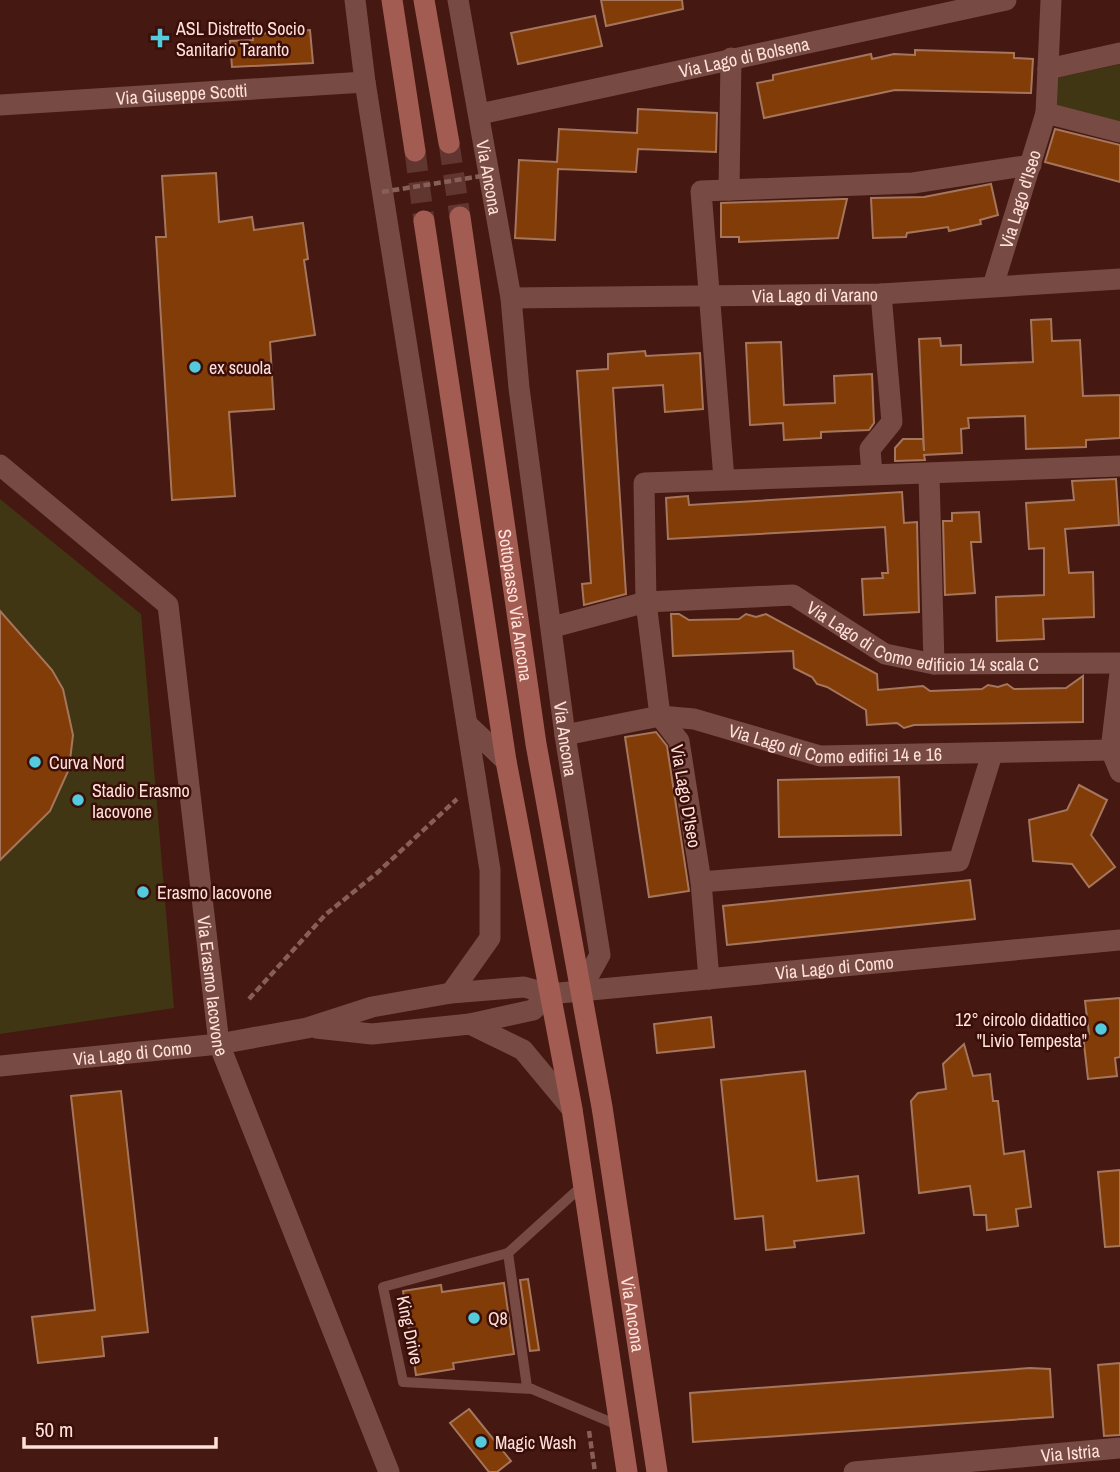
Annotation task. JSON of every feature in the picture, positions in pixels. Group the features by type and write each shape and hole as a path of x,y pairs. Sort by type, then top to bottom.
{"street":[{"path":"355,0 365,82 490,870 490,938 452,993"},
{"path":"392,0 415,151"},
{"path":"424,0 449,143"},
{"name":"Via Ancona","path":"458,0 511,298 519,388 565,727 600,955 580,991 602,1107 657,1472"},
{"name":"Via Lago di Bolsena","path":"480,114 1006,0"},
{"name":"Via Lago d'Iseo","path":"993,286 1046,113 1051,0"},
{"path":"1048,69 1120,53"},
{"path":"729,190 731,58"},
{"name":"Via Giuseppe Scotti","path":"0,105 365,82"},
{"path":"1046,113 1120,132"},
{"path":"724,479 701,191 913,183 1031,164"},
{"name":"Sottopasso Via Ancona","path":"460,217 536,744 580,991"},
{"name":"Sottopasso Via Ancona","path":"424,221 506,761 550,994"},
{"name":"Via Lago di Varano","path":"511,298 881,294 1120,279"},
{"path":"872,474 870,449 892,422 881,294"},
{"name":"Via Erasmo Iacovone","path":"0,464 168,605 219,1044 389,1472"},
{"path":"660,716 646,602 644,483 872,474 929,475 1120,466"},
{"path":"929,475 934,664"},
{"name":"Via Lago di Como edificio 14 scala C","path":"553,627 646,602 793,595 886,654 934,664 1120,663"},
{"path":"1120,673 1111,750 1120,772"},
{"name":"Via Lago di Como edifici 14 e 16","path":"565,727 660,716 694,719 820,756 1111,750"},
{"name":"Via Lago D'Iseo","path":"660,716 679,741 701,882 709,979"},
{"path":"467,724 506,761"},
{"path":"536,744 565,727"},
{"path":"701,882 959,861 992,754"},
{"name":"Via Lago di Como","path":"0,1066 219,1044 307,1028 372,1007 452,993 524,987 550,994 1120,940"},
{"name":"Via Ancona","path":"550,994 572,1109 627,1472"},
{"name":"Via Lago di Como","path":"307,1028 372,1034 470,1024 533,1010 550,994"},
{"path":"470,1024 523,1050 572,1109"},
{"name":"Via Istria","path":"854,1472 1120,1448"}],"lane":[{"path":"582,1186 508,1253 527,1387 620,1426"},
{"name":"King Drive","path":"508,1253 383,1287 403,1382 532,1389"}],"path":[{"path":"383,192 488,176"},
{"path":"249,999 325,915 377,873 462,795"},
{"path":"586,1412 595,1472"}],"shaded area":[{"path":"1120,64 1120,123 1052,107 1052,79"},
{"name":"Stadio Erasmo Iacovone","path":"0,499 141,614 174,1008 0,1034"}],"building":[{"path":"601,0 682,0 683,9 606,26"},
{"path":"595,16 602,46 518,64 511,33"},
{"path":"310,30 313,63 232,67 230,41 253,40 253,34"},
{"path":"915,50 1014,53 1014,58 1033,59 1031,93 895,90 764,118 757,83 773,80 773,75 871,54 872,59 894,54 915,55"},
{"path":"638,109 717,113 716,152 638,149 636,172 558,169 555,240 515,238 519,160 557,162 559,129 637,133"},
{"path":"1055,129 1120,145 1120,182 1045,162"},
{"path":"216,173 219,222 252,217 254,230 303,223 308,259 304,260 315,335 270,342 274,409 229,412 235,496 172,500 156,237 166,237 162,176"},
{"path":"991,184 998,215 980,220 981,224 949,231 948,227 907,233 906,237 873,238 871,198 924,197"},
{"path":"847,199 838,238 739,242 739,237 721,237 721,203"},
{"path":"1051,319 1052,341 1080,340 1083,396 1120,395 1120,438 1086,440 1086,447 1026,449 1025,416 968,418 969,428 961,429 962,453 924,455 925,460 895,461 895,448 903,439 923,439 924,451 919,339 940,338 941,346 961,345 961,365 1033,362 1031,320"},
{"path":"781,342 784,405 835,403 834,376 872,374 874,423 869,430 821,432 821,438 784,440 783,423 750,425 746,343"},
{"path":"645,351 646,356 700,353 703,409 665,412 663,385 613,388 626,594 584,605 582,584 591,583 577,371 608,369 608,354"},
{"path":"1116,479 1119,525 1065,529 1069,573 1093,572 1094,617 1043,619 1044,639 997,641 996,597 1044,595 1044,548 1029,549 1026,503 1074,500 1072,481"},
{"path":"902,492 904,523 917,522 919,612 864,615 862,579 883,578 882,573 888,573 885,527 668,539 666,498 688,496 689,505"},
{"path":"979,512 981,542 971,542 975,593 945,595 943,521 952,521 952,513"},
{"name":"Curva Nord","path":"0,611 52,670 63,689 73,735 69,769 50,811 0,860"},
{"path":"671,614 679,614 689,620 739,619 746,614 756,617 766,614 877,674 878,690 923,686 930,691 982,689 988,685 998,687 1007,684 1014,689 1066,688 1083,676 1083,722 914,725 904,728 897,723 867,725 866,710 817,684 812,677 794,668 793,651 673,656"},
{"path":"656,732 667,746 689,891 649,897 625,737"},
{"path":"899,777 901,835 779,837 778,780"},
{"path":"1079,785 1107,800 1091,835 1115,867 1089,887 1072,864 1033,861 1029,820 1067,810"},
{"path":"970,880 975,919 727,945 723,906"},
{"name":"12° circolo didattico \"Livio Tempesta\"","path":"1120,998 1120,1057 1115,1058 1117,1076 1088,1079 1083,1035 1089,1034 1085,1001"},
{"path":"711,1017 714,1047 657,1053 654,1024"},
{"path":"964,1044 973,1076 990,1074 993,1101 998,1101 1004,1154 1024,1151 1031,1207 1016,1209 1018,1226 987,1230 986,1215 974,1215 970,1186 919,1193 911,1101 918,1093 946,1089 943,1064"},
{"path":"805,1071 817,1181 858,1176 864,1233 794,1241 795,1247 766,1250 763,1216 735,1219 721,1080"},
{"path":"121,1091 148,1332 102,1337 104,1356 38,1363 32,1317 95,1310 71,1096"},
{"path":"1120,1170 1120,1246 1105,1247 1098,1172"},
{"path":"528,1279 539,1350 530,1351 520,1280"},
{"path":"504,1283 514,1354 453,1363 454,1369 416,1375 403,1291 441,1285 442,1292"},
{"path":"1120,1363 1120,1435 1104,1436 1098,1365"},
{"path":"1030,1368 1050,1369 1053,1417 693,1442 690,1393"},
{"name":"Magic Wash","path":"469,1409 511,1461 497,1472 489,1472 450,1423"}],"tunnel":[{"path":"449,143 460,217"},
{"path":"415,151 424,221"}],"place":[{"name":"ASL Distretto Socio Sanitario Taranto","path":"160,38"},
{"name":"ex scuola","path":"195,367"},
{"name":"Curva Nord","path":"35,762"},
{"name":"Stadio Erasmo Iacovone","path":"78,800"},
{"name":"Erasmo Iacovone","path":"143,892"},
{"name":"12° circolo didattico \"Livio Tempesta\"","path":"1101,1029"},
{"name":"Q8","path":"474,1318"},
{"name":"Magic Wash","path":"481,1442"}]}
